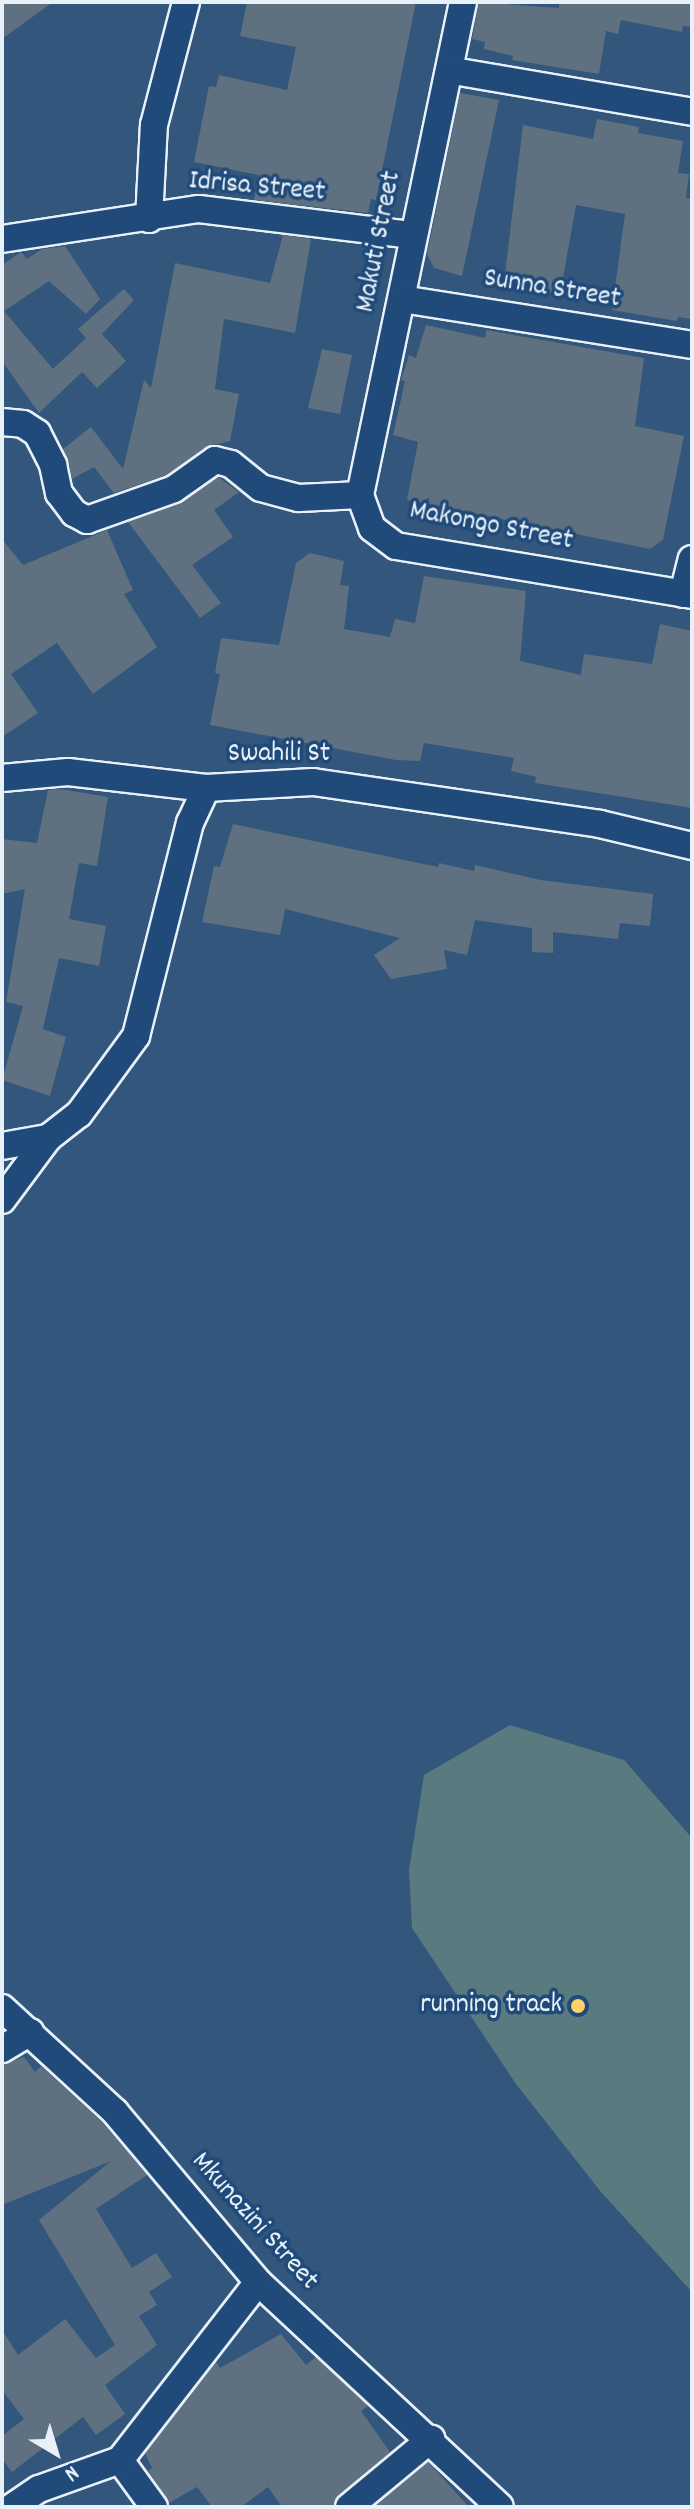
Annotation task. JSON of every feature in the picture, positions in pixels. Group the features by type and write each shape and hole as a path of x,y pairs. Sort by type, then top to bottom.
{"street":[{"path":"149,219 154,125 186,2"},
{"name":"Makuti Street","path":"360,495 402,299 412,235 453,71 463,2"},
{"path":"453,71 692,112"},
{"name":"Idrisa Street","path":"2,239 199,209 412,235"},
{"name":"Sunna Street","path":"402,299 692,345"},
{"path":"2,422 23,424 37,433 53,465 59,493 74,513 87,520 174,489 215,460 231,464 261,488 299,498 360,495"},
{"name":"Makongo Street","path":"360,495 372,528 396,546 688,594"},
{"path":"688,594 692,559"},
{"path":"6,770 68,772 206,788"},
{"name":"Swahili St","path":"2,1146 48,1138 79,1114 136,1036 190,823 206,788 313,782 600,824 692,846"},
{"path":"2,1200 48,1138"},
{"name":"Mkunazini Street","path":"2,2008 115,2112 258,2282 431,2439 500,2507"},
{"path":"2,2049 30,2032"},
{"path":"12,2507 39,2489 120,2460 258,2282"},
{"path":"349,2507 431,2439"},
{"path":"120,2460 154,2507"}],"green space":[{"name":"running track","path":"510,1725 624,1760 692,1838 692,2292 601,2192 516,2084 412,1928 409,1870 424,1775"}],"building":[{"path":"2,2 53,2 2,39"},
{"path":"247,2 416,2 376,200 371,199 368,213 254,200 259,175 194,162 209,86 216,87 219,75 287,90 296,47 240,36"},
{"path":"479,2 559,8 559,2 692,2 692,27 683,26 682,32 621,20 618,34 606,31 599,74 512,60 513,56 484,49 485,42 472,39"},
{"path":"460,93 499,100 462,276 434,268 427,254"},
{"path":"597,119 639,127 638,133 683,141 678,173 689,174 686,198 692,199 692,319 678,317 677,321 612,310 625,214 576,205 560,295 504,282 523,125 593,139"},
{"path":"283,235 311,239 295,333 224,319 215,389 239,394 230,441 206,447 167,475 114,493 94,467 72,479 63,449 91,427 123,469 144,380 151,388 175,263 270,283"},
{"path":"65,246 100,299 86,314 49,281 4,311 53,369 86,338 78,329 124,289 134,300 102,334 126,361 97,388 82,372 39,413 2,361 2,265 21,252 27,259 42,249"},
{"path":"426,325 485,338 486,330 644,358 635,426 684,436 663,540 650,549 407,500 418,442 393,435 405,381 401,380 409,355 416,358"},
{"path":"322,349 352,355 340,414 308,408"},
{"path":"218,477 239,492 214,510 233,537 192,565 221,603 200,618 128,522 179,504"},
{"path":"107,530 133,590 124,594 157,647 93,694 57,643 11,674 38,713 2,737 2,539 23,565"},
{"path":"310,553 344,561 340,585 349,586 344,629 390,637 395,619 415,623 424,576 526,591 520,661 581,675 584,654 652,664 660,624 692,631 692,808 535,783 536,777 511,771 514,758 424,743 420,761 396,760 210,725 220,674 215,673 221,638 279,645 296,563"},
{"path":"48,790 108,797 97,866 79,863 69,919 106,926 99,966 59,958 43,1029 66,1037 50,1096 2,1080 23,1006 6,1002 25,889 2,894 2,839 37,843"},
{"path":"233,824 438,867 439,863 474,871 475,865 540,880 653,894 650,926 620,923 618,939 553,932 553,953 532,952 532,928 475,920 467,955 444,950 447,969 391,979 374,955 400,938 285,909 280,935 202,922 214,866 220,867"},
{"path":"24,2057 35,2072 41,2066 103,2123 147,2175 96,2209 132,2268 156,2253 172,2277 149,2292 157,2305 139,2316 157,2345 105,2385 125,2414 96,2435 83,2417 12,2472 2,2459 2,2436 24,2419 2,2390 2,2330 18,2355 65,2319 96,2358 115,2345 39,2220 111,2161 2,2205 2,2065"},
{"path":"281,2334 306,2365 316,2357 368,2406 361,2411 390,2452 339,2495 333,2507 282,2507 268,2487 241,2507 212,2507 197,2487 169,2503 148,2471 152,2468 145,2453 216,2362 220,2368"},
{"path":"428,2462 469,2507 374,2507"}],"place":[{"name":"running track","path":"578,2006"}]}
